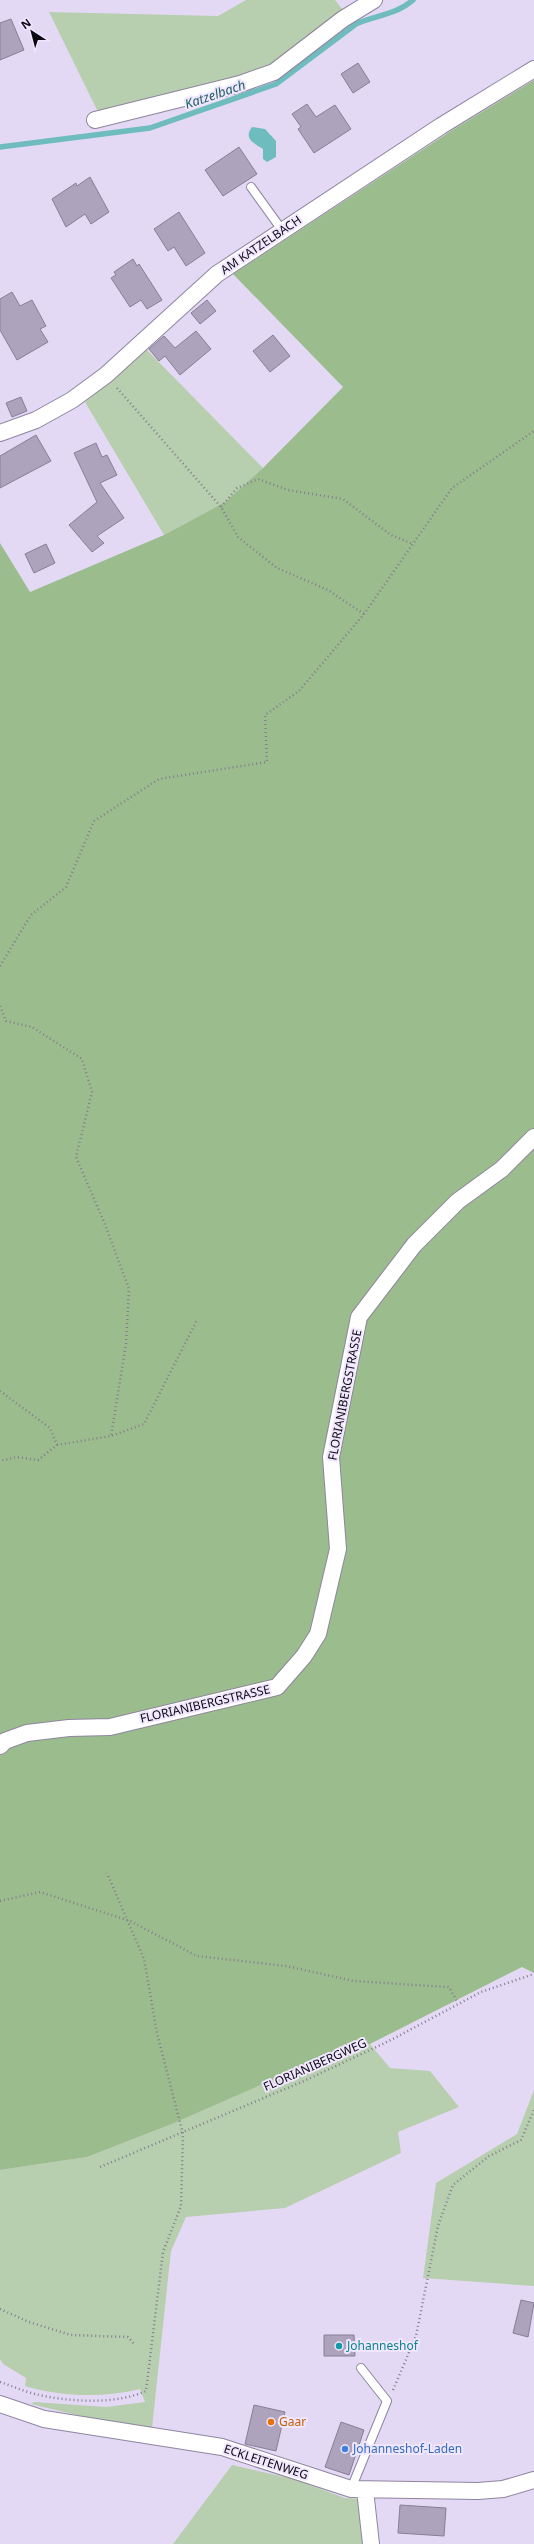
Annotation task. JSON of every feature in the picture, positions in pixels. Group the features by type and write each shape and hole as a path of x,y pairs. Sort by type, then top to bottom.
{"street":[{"path":"95,120 240,84 274,72 343,19 374,0"},
{"name":"AM KATZELBACH","path":"0,433 36,420 72,400 106,375 217,274 442,126 534,70"},
{"name":"FLORIANIBERGSTRASSE","path":"0,1746 5,1742 27,1734 69,1728 110,1727 277,1687 304,1656 318,1634 338,1549 331,1457 359,1317 414,1245 458,1201 502,1169 534,1137"},
{"name":"ECKLEITENWEG","path":"0,2404 44,2419 222,2447 358,2489 478,2491 503,2489 534,2480"},
{"path":"358,2489 372,2544"}],"lane":[{"path":"251,187 282,230"},
{"path":"358,2489 387,2401 361,2368"}],"path":[{"path":"106,375 221,507 238,537 277,568 328,590 364,614"},
{"path":"0,966 31,915 66,887 94,822 159,779 267,762 265,715 299,691 364,614 452,488 534,432"},
{"path":"221,507 237,488 258,479 288,490 342,498 391,535 413,544"},
{"path":"0,1006 6,1021 32,1027 82,1059 92,1092 76,1157 104,1222 129,1289 126,1344 111,1436"},
{"path":"0,1461 16,1457 38,1460 57,1445 111,1436 144,1424 197,1320"},
{"path":"0,1391 50,1428 57,1445"},
{"path":"0,2382 36,2395 56,2398 104,2399 141,2394 146,2391 163,2252 181,2206 183,2134 157,2033 144,1959 130,1920 108,1873"},
{"path":"0,1901 40,1892 130,1920 197,1956 286,1966 354,1981 449,1987 458,2003"},
{"name":"FLORIANIBERGWEG","path":"100,2167 183,2134 234,2109 349,2060 481,1992 534,1974"},
{"path":"387,2401 403,2371 416,2336 438,2226 453,2185 489,2156 521,2140 534,2110"},
{"path":"0,2309 28,2322 71,2335 128,2337 135,2345"}],"shaded area":[{"path":"246,0 335,0 343,10 275,62 235,78 98,112 49,12 218,16"},
{"path":"534,80 534,1973 522,1967 370,2044 341,2050 172,2124 87,2157 0,2170 0,543 30,592 164,535 225,502 263,468 343,387 233,274 454,129"},
{"path":"252,127 265,129 276,141 276,157 267,162 263,159 263,149 253,143 249,138"},
{"path":"146,349 263,468 225,502 164,535 85,402"},
{"path":"370,2044 390,2068 430,2071 459,2107 398,2132 401,2153 285,2208 186,2217 171,2251 152,2428 89,2418 31,2404 34,2402 106,2407 145,2402 140,2389 97,2395 68,2394 39,2390 25,2386 26,2378 3,2364 0,2359 0,2170 87,2157 172,2124 341,2050"},
{"path":"534,2090 534,2286 423,2278 436,2183 517,2134"},
{"path":"232,2465 293,2479 345,2498 360,2499 366,2544 173,2544"}],"building":[{"path":"11,19 24,50 0,60 0,23"},
{"path":"358,63 370,82 353,93 341,74"},
{"path":"307,104 316,117 335,105 351,129 314,153 298,129 301,127 292,114"},
{"path":"239,147 257,174 223,196 205,170"},
{"path":"90,177 109,212 91,224 85,214 66,227 52,199 76,183 77,186"},
{"path":"179,212 205,253 186,266 174,247 168,251 154,229"},
{"path":"133,259 137,266 139,264 162,300 147,309 141,300 130,307 111,278 116,275 114,272"},
{"path":"12,292 20,306 32,300 46,326 40,329 48,342 17,360 0,330 0,299"},
{"path":"207,300 216,311 200,324 191,313"},
{"path":"196,331 211,349 180,375 165,356 159,361 149,349 164,336 175,348"},
{"path":"273,335 290,356 270,372 253,351"},
{"path":"21,397 27,411 12,417 6,403"},
{"path":"36,435 51,461 0,488 0,456"},
{"path":"96,443 102,457 107,455 117,475 100,483 124,518 97,536 104,543 92,552 69,525 97,502 74,453"},
{"path":"46,544 55,563 34,573 25,554"},
{"path":"521,2300 534,2303 528,2337 513,2333"},
{"name":"Johanneshof","path":"324,2335 354,2335 355,2356 324,2356"},
{"path":"254,2405 285,2412 276,2451 245,2444"},
{"name":"Johanneshof-Laden","path":"341,2422 364,2430 349,2475 325,2467"},
{"path":"400,2505 446,2508 444,2536 398,2533"}],"waterway":[{"name":"Katzelbach","path":"0,147 150,128 276,84 356,24 393,12 413,0"}],"place":[{"name":"Johanneshof","path":"339,2346"},
{"name":"Gaar","path":"271,2422"},
{"name":"Johanneshof-Laden","path":"345,2449"}]}
